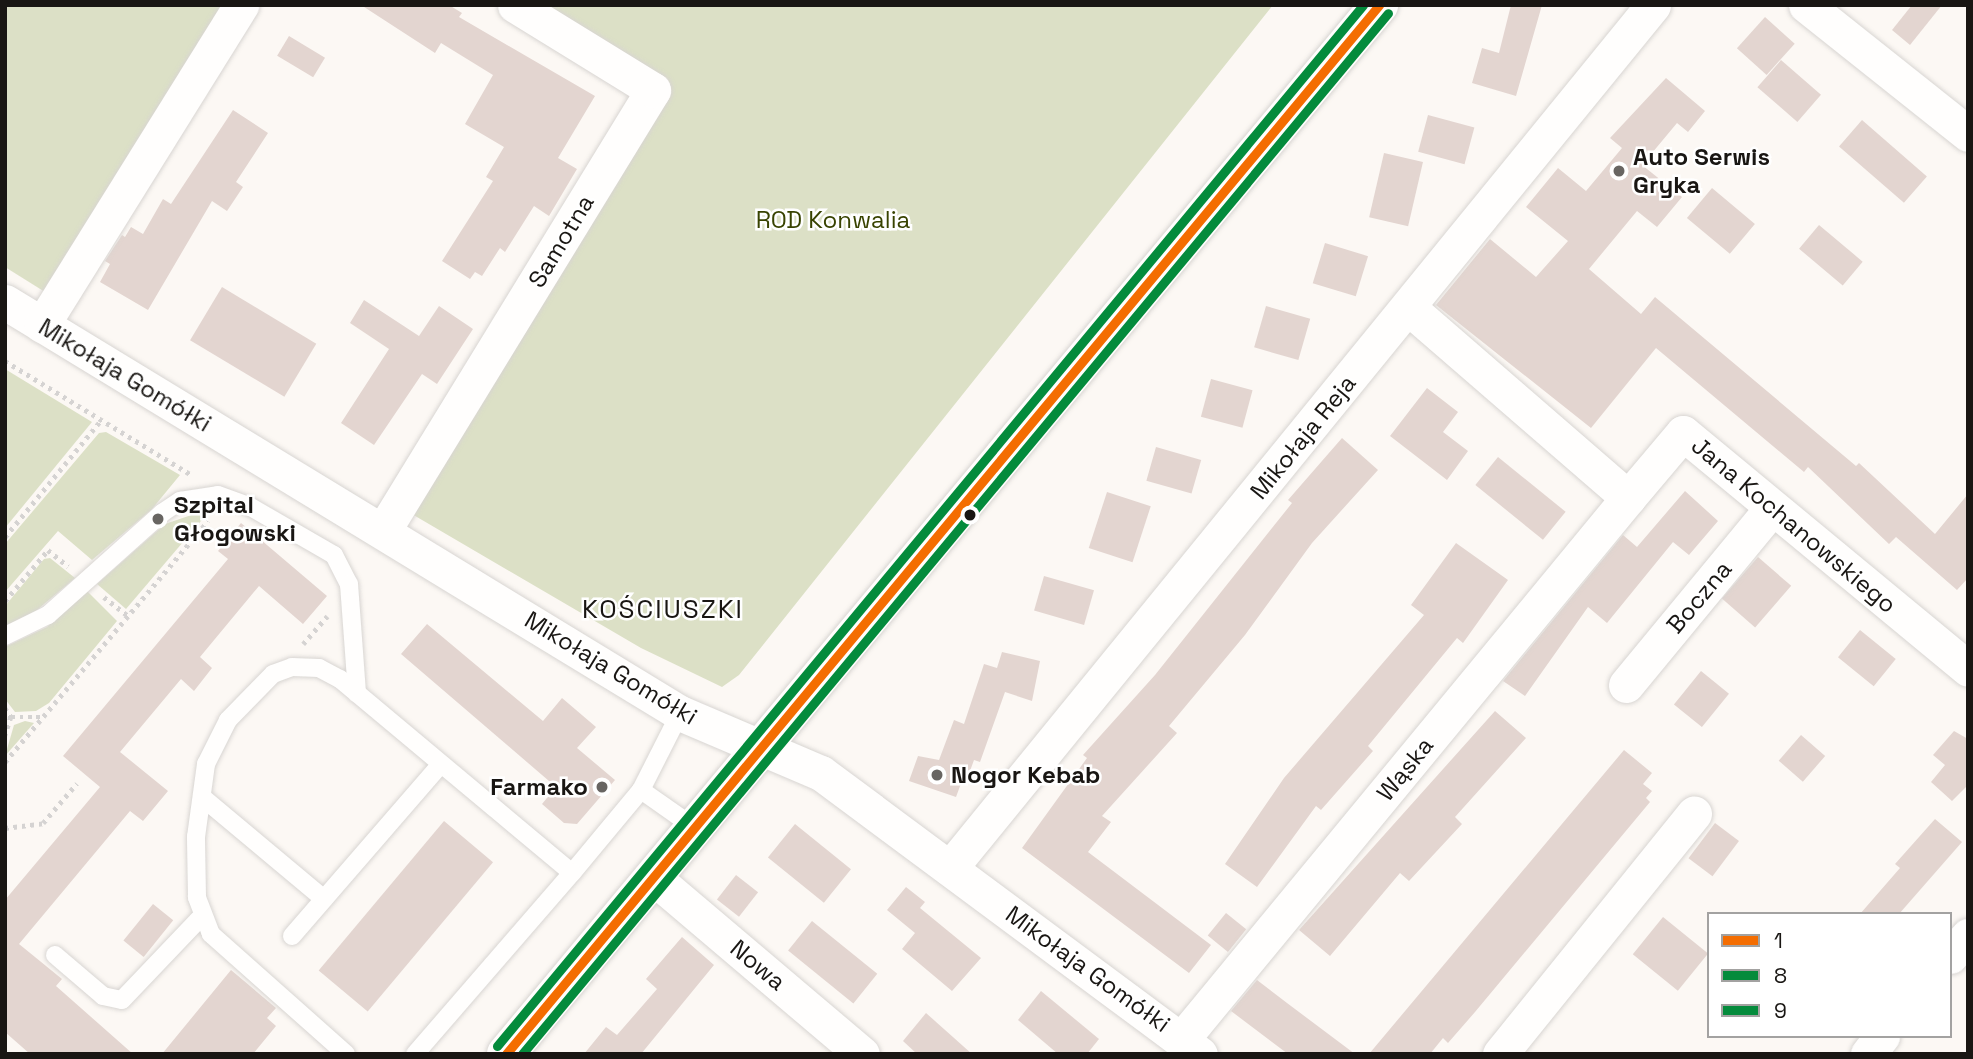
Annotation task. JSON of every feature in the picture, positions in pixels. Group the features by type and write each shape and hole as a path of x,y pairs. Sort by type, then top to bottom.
{"street":[{"path":"42,325 241,5"},
{"name":"Samotna","path":"383,531 653,90 515,5"},
{"path":"506,1054 1379,5"},
{"name":"Mikołaja Reja","path":"950,867 1409,308 1653,5"},
{"path":"1805,5 1968,134"},
{"name":"Mikołaja Gomółki","path":"5,302 680,713 821,774 1191,1046"},
{"path":"1409,308 1628,498"},
{"name":"Jana Kochanowskiego","path":"1628,498 1683,433 1968,668"},
{"name":"Wąska","path":"1191,1046 1628,498"},
{"name":"Boczna","path":"1626,685 1773,508"},
{"path":"1500,1054 1694,814"},
{"name":"Nowa","path":"653,877 862,1054"},
{"path":"1952,954 1968,936"},
{"path":"1868,1054 1880,1038"}],"lane":[{"path":"5,636 48,615 180,501 218,495 232,498 318,544 345,570 352,607 357,694"},
{"path":"346,1054 211,934 201,917 196,837 215,740 254,690 273,674 292,667 319,668 357,694 572,873"},
{"path":"415,1054 641,790 680,713"},
{"path":"292,936 440,765"},
{"path":"641,790 695,828"},
{"path":"202,797 324,899"},
{"path":"55,955 103,996 122,1000 201,917"}],"path":[{"path":"5,361 232,498"},
{"path":"5,537 102,420"},
{"path":"5,762 215,512"},
{"path":"294,655 332,609"},
{"path":"5,708 11,717"},
{"path":"11,717 43,717"},
{"path":"5,736 11,717"},
{"path":"5,828 43,823 77,783"}],"green space":[{"path":"5,5 225,5 45,292 5,267"},
{"name":"ROD Konwalia","path":"543,5 1273,5 739,675 722,687 641,648 405,510 670,83"},
{"path":"5,369 92,422 5,528"},
{"path":"106,432 180,475 152,509 92,560 58,531 5,592 5,544 99,433"},
{"path":"212,508 126,609 97,584 165,524"},
{"path":"50,558 75,578 37,610 5,626 5,606 44,559"},
{"path":"87,591 117,621 49,703 36,711 15,712 5,699 5,647 47,627"},
{"path":"25,721 34,723 5,756 14,725"}],"building":[{"path":"361,5 449,5 462,13 459,17 595,96 558,158 577,169 549,216 534,206 505,252 500,248 482,276 475,272 470,279 442,261 493,181 486,177 504,147 465,124 493,75 441,43 435,53"},
{"path":"1511,5 1542,5 1516,96 1472,83 1482,48 1499,53"},
{"path":"1912,5 1942,5 1910,45 1892,30"},
{"path":"1765,17 1795,44 1767,75 1737,48"},
{"path":"289,36 325,58 313,77 277,56"},
{"path":"1781,60 1821,95 1797,122 1757,87"},
{"path":"1666,78 1705,111 1688,132 1677,123 1642,165 1682,197 1657,227 1637,211 1589,269 1641,314 1655,297 1856,466 1859,463 1935,534 1968,494 1968,578 1957,590 1896,537 1889,544 1808,467 1804,472 1656,348 1591,428 1436,305 1490,239 1536,277 1568,241 1526,207 1558,168 1586,191 1622,148 1610,138"},
{"path":"233,110 268,133 236,182 243,187 227,211 212,201 148,310 100,282 110,264 105,261 122,235 125,237 131,227 143,234 163,199 171,204"},
{"path":"1428,115 1474,127 1465,164 1418,152"},
{"path":"1862,120 1927,176 1904,203 1839,146"},
{"path":"1384,153 1423,162 1408,226 1369,217"},
{"path":"1712,188 1755,224 1730,254 1687,218"},
{"path":"1819,225 1863,262 1843,285 1799,249"},
{"path":"1325,243 1368,256 1356,296 1313,283"},
{"path":"222,287 316,344 284,397 190,340"},
{"path":"364,300 419,336 439,306 473,329 437,384 422,374 374,445 341,423 389,349 350,323"},
{"path":"1266,306 1310,319 1298,360 1254,347"},
{"path":"1211,379 1253,390 1242,428 1201,417"},
{"path":"1427,388 1458,412 1443,432 1468,451 1447,480 1390,436"},
{"path":"1342,438 1378,470 1312,543 1245,635 1169,726 1177,733 1102,816 1111,822 1088,852 1211,945 1189,973 1022,848 1087,758 1083,755 1155,675 1292,503 1288,500"},
{"path":"1156,447 1201,460 1192,494 1146,481"},
{"path":"1498,457 1566,512 1543,540 1475,485"},
{"path":"1685,491 1718,521 1689,555 1673,542 1607,623 1588,607 1525,696 1503,681 1623,535 1637,547"},
{"path":"1107,492 1151,506 1133,562 1089,548"},
{"path":"241,523 327,596 303,624 259,586 200,657 212,668 194,691 181,679 120,752 168,791 143,821 130,811 19,944 62,979 56,986 133,1054 30,1054 5,1032 5,900 100,787 63,756 228,559 218,551"},
{"path":"1456,543 1508,580 1463,643 1457,638 1368,746 1373,751 1321,810 1316,806 1257,887 1225,864 1284,778 1424,615 1411,605"},
{"path":"1758,557 1791,586 1755,627 1722,599"},
{"path":"1044,576 1094,590 1084,625 1034,611"},
{"path":"427,624 543,721 562,698 596,727 577,748 615,780 577,824 564,823 542,804 556,787 401,654"},
{"path":"1860,630 1896,659 1874,686 1838,657"},
{"path":"1002,652 1040,661 1032,701 1005,692 980,762 974,760 970,771 966,770 956,797 909,781 918,756 939,760 954,720 964,724 984,664 997,668"},
{"path":"1701,671 1729,694 1702,727 1674,704"},
{"path":"1495,711 1526,738 1455,817 1462,824 1409,881 1400,873 1330,956 1299,930"},
{"path":"1954,731 1968,739 1968,785 1952,801 1931,782 1945,765 1933,755"},
{"path":"1801,735 1825,756 1803,782 1779,761"},
{"path":"1624,750 1652,773 1643,784 1652,791 1646,798 1650,802 1475,1012 1448,1043 1443,1038 1430,1054 1369,1054"},
{"path":"1935,819 1962,842 1901,912 1862,912 1900,868 1895,864"},
{"path":"444,821 493,862 368,1012 319,970"},
{"path":"1715,823 1739,841 1712,876 1689,858"},
{"path":"795,824 851,869 824,903 768,857"},
{"path":"736,875 758,892 739,917 717,899"},
{"path":"906,887 925,902 920,908 981,958 952,991 902,949 915,933 887,910"},
{"path":"153,904 173,920 144,957 123,941"},
{"path":"1226,913 1246,929 1228,952 1208,936"},
{"path":"1663,917 1707,953 1678,991 1633,954"},
{"path":"812,921 877,974 853,1003 788,951"},
{"path":"682,937 714,965 641,1054 584,1054 606,1027 617,1035 657,989 646,979"},
{"path":"231,970 276,1008 267,1018 276,1026 253,1054 162,1054"},
{"path":"1257,980 1355,1054 1288,1054 1231,1011"},
{"path":"1041,991 1099,1039 1087,1054 1058,1054 1018,1020"},
{"path":"926,1013 972,1054 917,1054 903,1041"}],"transit line":[{"name":"9","path":"497,1046 1363,5"},
{"name":"1","path":"506,1054 1379,5"},
{"name":"8","path":"522,1054 1388,13"}],"place":[{"name":"Auto Serwis Gryka","path":"1619,171"},
{"name":"Szpital Głogowski","path":"158,519"},
{"name":"Nogor Kebab","path":"937,775"},
{"name":"Farmako","path":"602,787"}],"district":[{"name":"KOŚCIUSZKI","path":"663,610"}]}
